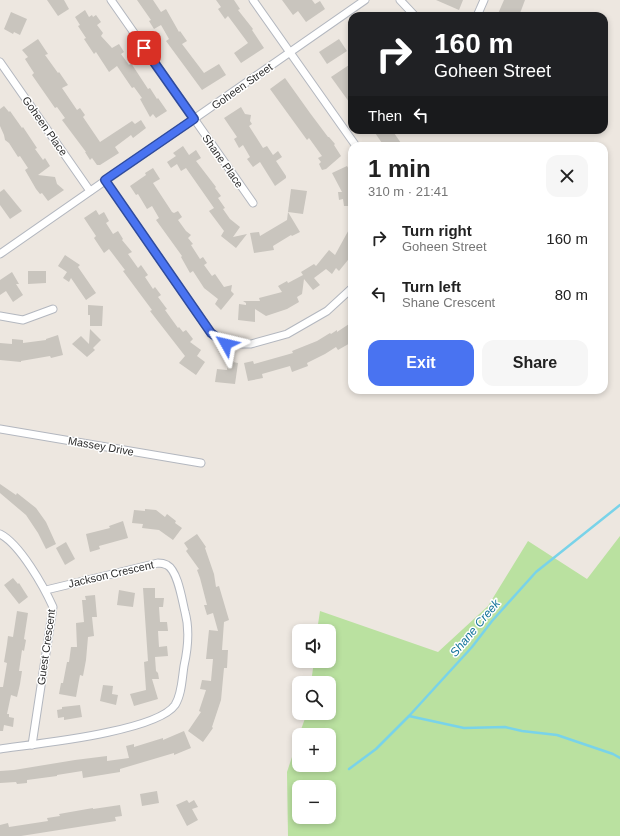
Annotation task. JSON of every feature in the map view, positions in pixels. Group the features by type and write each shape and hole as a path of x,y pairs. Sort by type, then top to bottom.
{"street":[{"name":"Shane Place","path":"111,0 253,204"},
{"path":"253,0 353,142"},
{"name":"Goheen Street","path":"0,254 365,0"},
{"path":"400,0 411,12"},
{"path":"479,12 484,0"},
{"name":"Goheen Place","path":"0,62 90,191"},
{"path":"105,180 211,333 226,344 251,344 287,334 327,311 348,292"},
{"path":"0,316 22,320 53,308"},
{"name":"Massey Drive","path":"0,429 201,463"},
{"name":"Guest Crescent","path":"0,534 17,548 46,590 53,607 32,745"},
{"name":"Jackson Crescent","path":"32,745 99,735 146,722 164,714 174,705 179,695 188,649 188,624 175,573 167,565 158,563 46,590"},
{"path":"0,749 32,745"}],"green space":[{"path":"620,536 620,836 288,836 287,772 292,757 292,772 336,772 336,728 302,728 304,720 336,720 336,676 312,676 313,668 336,668 336,624 318,624 320,611 438,652 488,606 528,541 587,579"}],"building":[{"path":"47,0 64,0 69,9 58,16"},
{"path":"137,0 153,0 161,12 166,9 179,32 180,31 187,41 182,44 204,73 219,64 226,75 202,90 166,41 169,39 161,25 154,29 149,21 151,20"},
{"path":"216,0 234,0 240,9 238,10 253,29 252,30 264,48 241,63 234,53 248,43 228,16 225,19 218,9 221,7"},
{"path":"282,0 312,0 315,4 320,1 325,9 306,22 298,11 293,15"},
{"path":"436,0 463,0 459,10"},
{"path":"504,0 525,0 520,12 499,12"},
{"path":"85,10 89,17 96,15 101,22 97,25 103,33 101,36 112,48 119,44 124,52 121,54 129,65 131,63 148,89 150,88 167,111 156,118 153,114 150,117 140,99 142,98 134,87 132,88 117,66 109,72 96,52 94,54 84,39 86,38 78,26 80,25 75,17"},
{"path":"11,12 27,19 20,35 14,32 13,34 4,29"},
{"path":"38,39 48,54 45,55 68,85 62,88 77,110 80,108 85,115 83,117 100,142 132,121 135,124 141,120 146,128 133,138 131,135 115,147 119,153 100,165 97,165 92,158 90,160 86,152 62,120 65,118 57,107 55,108 32,75 34,73 25,59 28,57 22,50"},
{"path":"339,39 347,51 327,64 319,52"},
{"path":"348,66 348,100 331,77"},
{"path":"285,78 328,137 335,144 334,145 341,156 326,169 322,170 319,164 321,162 318,158 322,156 309,138 307,140 270,89"},
{"path":"4,106 9,112 10,111 22,128 23,127 37,148 35,149 43,160 45,158 50,166 38,175 55,177 57,184 64,190 48,201 42,193 40,194 36,189 25,170 28,168 20,156 18,157 9,143 5,140 0,126 0,109"},
{"path":"241,107 245,114 251,115 250,121 252,124 249,126 263,148 267,146 273,155 278,151 282,157 276,161 286,178 275,186 260,162 253,167 247,159 250,157 243,145 239,148 234,139 237,137 224,118"},
{"path":"376,134 395,134 400,142 381,142"},
{"path":"183,146 189,155 196,150 201,158 196,161 216,187 215,188 221,196 218,198 225,208 223,209 230,219 240,227 233,237 247,234 236,248 221,236 224,231 209,211 214,208 186,168 181,171 177,164 171,168 167,162 176,156 173,153"},
{"path":"347,166 348,168 348,206 344,206 343,199 339,200 338,192 342,192 332,173"},
{"path":"153,168 160,179 153,183 172,212 174,213 178,211 182,217 178,220 191,235 188,238 193,244 191,245 200,259 203,257 207,263 204,265 212,276 215,274 224,287 232,285 231,291 234,294 221,310 215,304 218,299 204,288 193,271 190,273 181,257 182,256 156,220 159,218 152,206 147,209 138,194 136,195 130,186"},
{"path":"4,189 22,211 10,219 0,205 0,192"},
{"path":"291,189 307,191 303,214 288,212"},
{"path":"96,210 99,215 104,212 109,221 106,223 113,234 118,231 123,239 122,240 132,252 128,254 138,268 141,265 148,275 145,277 153,289 155,287 161,295 158,297 178,328 179,327 183,332 186,330 193,339 190,342 201,350 197,356 205,362 196,375 179,363 185,356 150,311 152,310 123,271 125,270 109,249 104,253 94,238 96,236 84,218"},
{"path":"288,212 300,232 292,236 291,235 273,246 274,250 254,253 250,233 259,232 260,236 287,220"},
{"path":"348,231 348,260 339,271 336,268 332,274 326,269 314,278 320,285 313,290 304,279 302,294 297,297 299,302 287,309 266,316 255,309 255,322 238,320 239,304 246,305 243,301 260,301 259,298 282,292 278,286 287,281 288,283 303,275 301,272 314,264 316,266 329,250 335,255"},
{"path":"65,255 80,265 78,267 96,293 86,300 71,278 69,282 63,278 67,272 58,266"},
{"path":"28,271 46,271 46,283 28,284"},
{"path":"12,272 19,284 16,284 23,295 13,302 6,291 0,295 0,280"},
{"path":"88,305 103,306 102,326 90,326"},
{"path":"348,325 348,344 338,350 336,347 307,363 308,366 292,372 290,366 262,374 263,378 248,381 244,363 253,361 254,364 293,353 292,351 317,341 337,330 337,332"},
{"path":"90,329 101,340 93,348 95,350 87,357 72,344 81,336 89,344"},
{"path":"58,335 63,355 21,362 0,360 0,343 12,344 12,339 23,340 23,343 46,340"},
{"path":"228,361 238,363 235,384 215,382 217,369 227,370"},
{"path":"0,484 16,495 17,493 36,508 46,522 56,544 46,549 38,533 26,515 0,493"},
{"path":"145,509 156,510 165,517 167,514 176,521 175,523 182,528 173,540 159,530 142,528 143,524 132,523 134,510 145,511"},
{"path":"123,521 128,538 99,546 100,549 90,552 86,534 110,528 109,526"},
{"path":"197,534 206,547 205,548 214,574 216,587 219,586 229,620 224,622 222,650 228,650 227,668 224,668 221,700 212,727 213,728 203,742 188,731 201,712 199,711 206,690 200,689 202,680 211,681 213,659 206,659 209,630 218,631 213,613 207,615 204,605 207,605 197,570 199,569 186,551 188,549 184,543"},
{"path":"66,542 75,559 65,565 56,548"},
{"path":"13,578 18,584 19,583 28,597 19,604 4,585"},
{"path":"143,588 155,588 155,598 164,598 163,607 159,607 160,622 167,622 168,631 158,631 159,647 167,646 168,656 155,657 156,671 159,679 152,679 158,699 134,706 130,694 146,690 144,662 148,661"},
{"path":"119,590 135,593 133,607 117,605"},
{"path":"95,595 97,617 92,617 94,636 88,637 83,676 80,675 76,697 59,694 61,683 63,683 67,662 69,662 71,647 77,647 76,623 84,622 82,600 86,600 85,596"},
{"path":"17,611 28,613 24,639 26,640 24,651 22,650 19,671 22,671 17,697 11,695 7,714 9,714 9,717 14,718 13,727 4,725 3,731 0,731 0,687 3,687 7,663 4,662 8,636 13,637"},
{"path":"103,685 113,686 112,694 118,695 116,705 100,701"},
{"path":"80,705 82,717 64,720 64,717 58,718 57,710 62,709 62,707"},
{"path":"184,731 191,748 174,755 174,753 120,769 120,772 83,778 82,771 27,780 27,783 0,783 0,771 107,756 107,761 129,758 126,746 134,744 134,747 163,738 163,740"},
{"path":"157,791 159,803 142,806 140,794"},
{"path":"187,800 189,803 194,800 198,807 192,809 198,820 187,826 176,805"},
{"path":"120,805 122,816 115,817 116,821 21,836 0,836 0,825 8,823 9,827 48,821 47,818 60,816 59,814"}],"waterway":[{"name":"Shane Creek","path":"349,769 376,749 409,716 472,647 492,621 536,572 620,505"},
{"path":"409,716 464,728 505,727 522,731 557,735 613,754 620,758"}],"route":[{"path":"144,48 194,119 105,180 211,333 226,344"}]}
